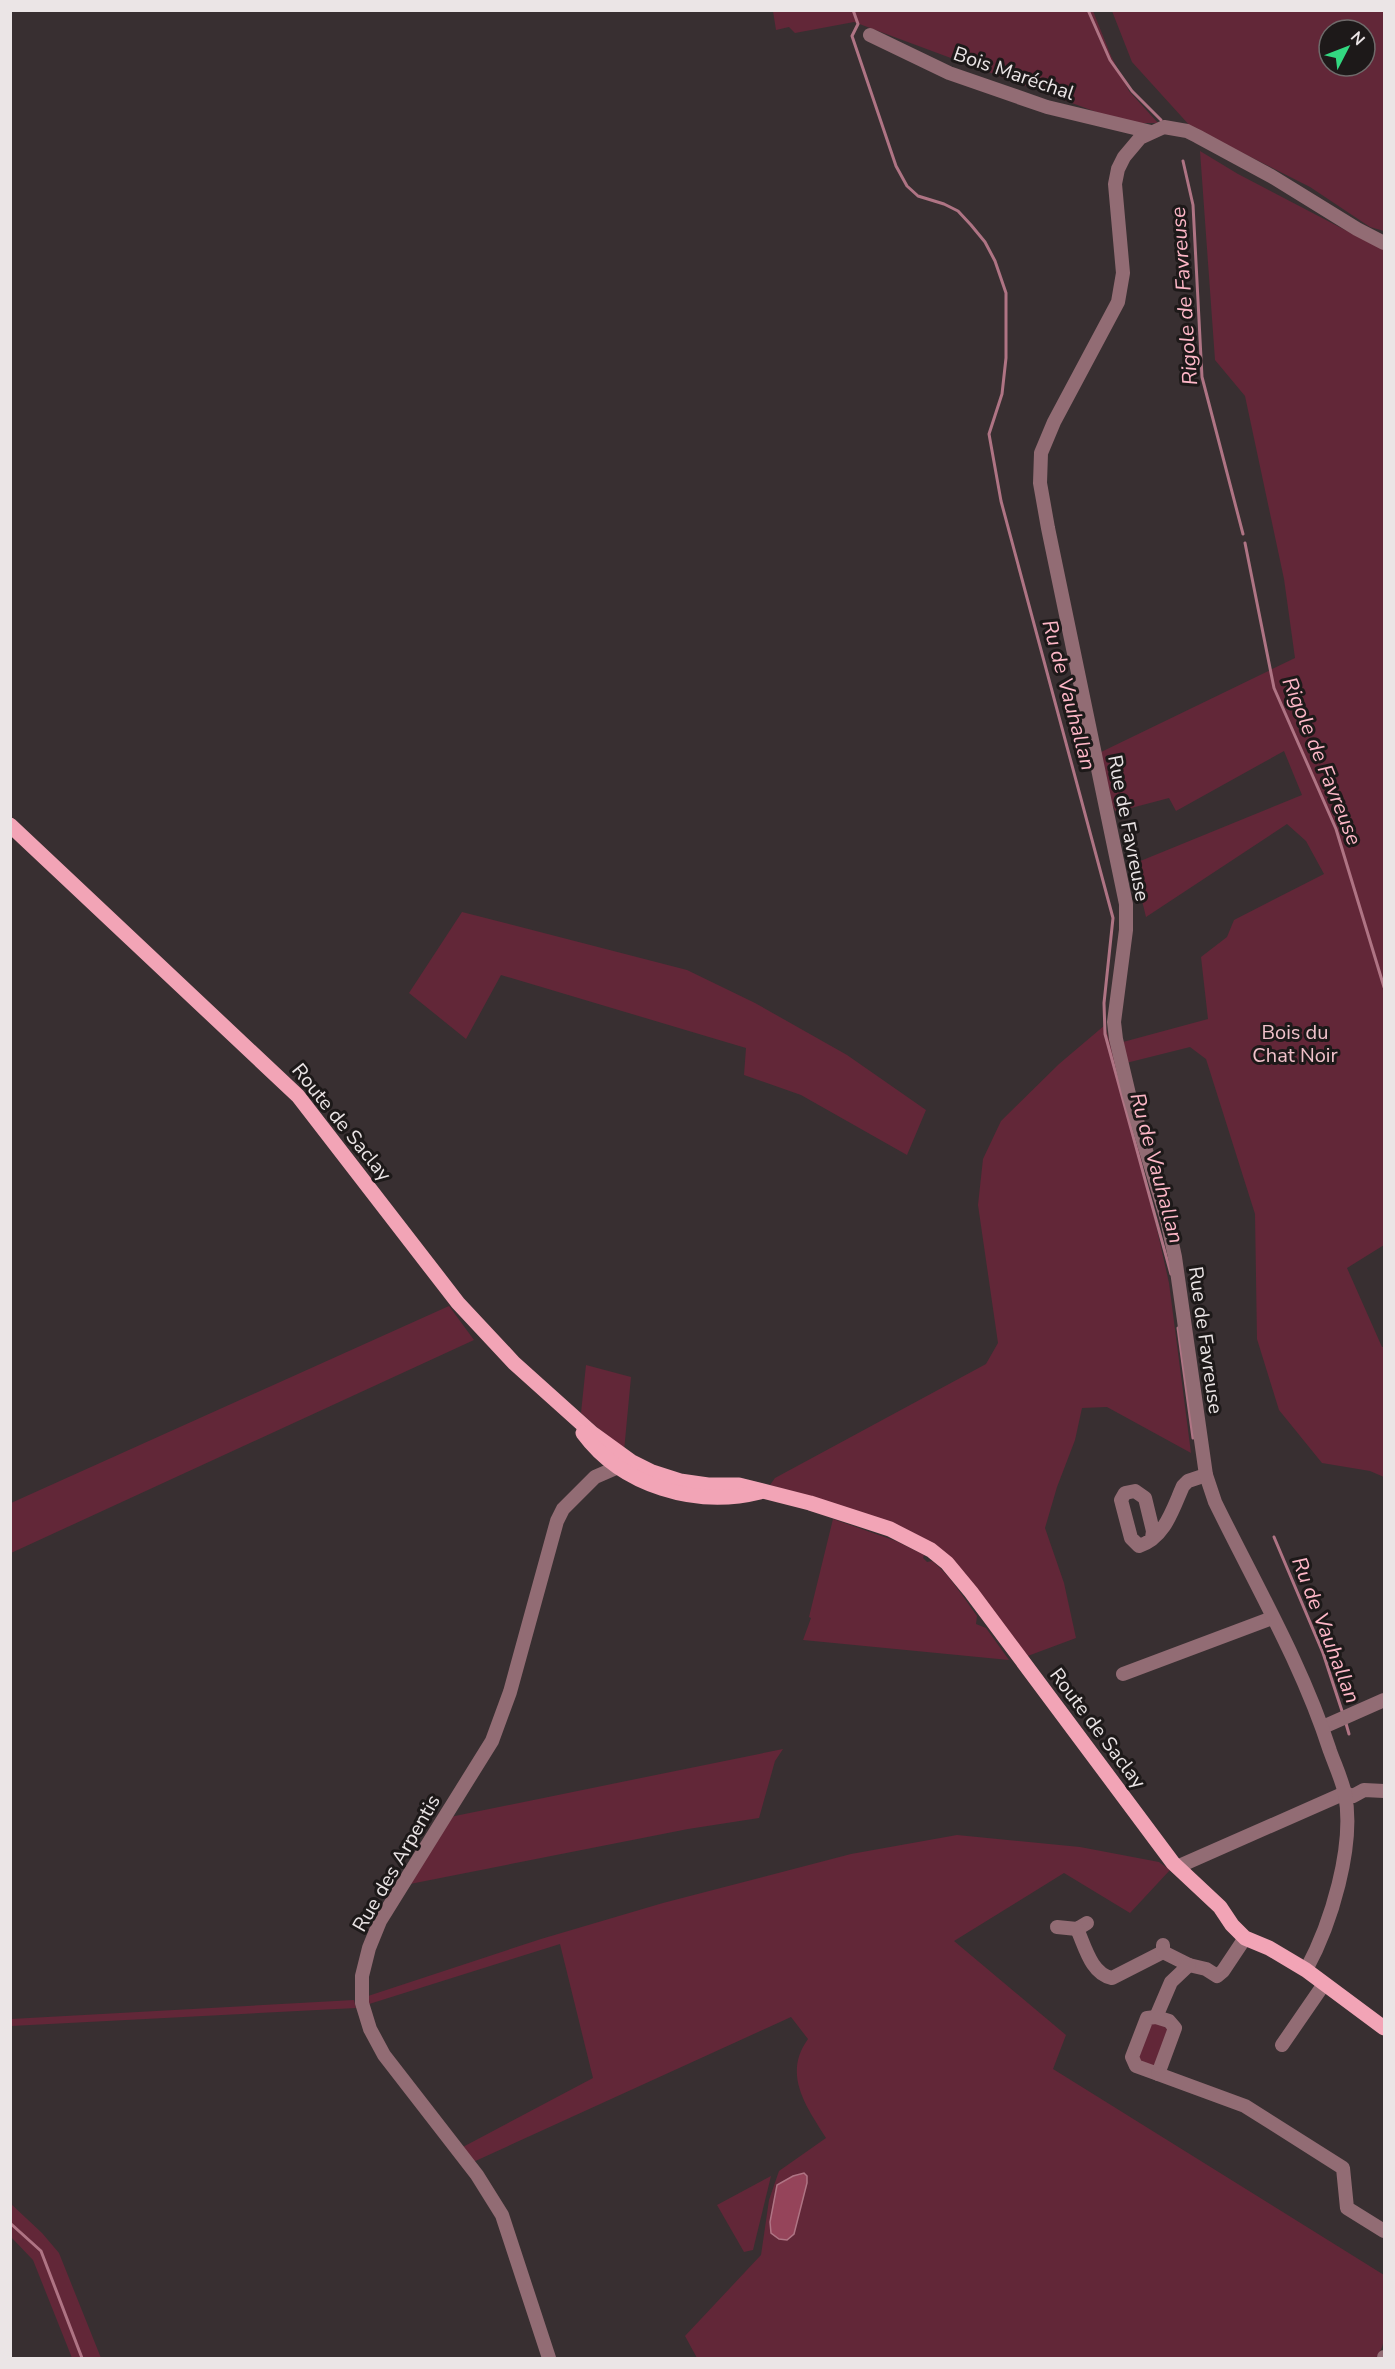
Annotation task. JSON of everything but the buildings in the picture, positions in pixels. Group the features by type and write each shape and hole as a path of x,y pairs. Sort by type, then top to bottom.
{"main road":[{"name":"Route de Saclay","path":"10,825 298,1096 458,1303 514,1363 569,1414 618,1452 652,1472 708,1485 739,1485 810,1503 890,1529 931,1550 947,1563 1177,1866 1220,1906 1232,1925 1245,1938 1269,1948 1306,1970 1384,2028"},
{"name":"Route de Saclay","path":"569,1414 594,1448 618,1467 646,1483 673,1492 707,1497 730,1497 760,1492"}],"street":[{"name":"Bois Maréchal","path":"870,36 949,73 1047,107 1151,132 1164,127 1197,136 1271,176 1384,243"},
{"name":"Rue de Favreuse","path":"1151,132 1140,138 1124,157 1118,169 1115,184 1123,256 1122,288 1118,302 1054,422 1041,453 1040,483 1126,904 1126,930 1114,1022 1116,1039 1167,1220 1175,1257 1206,1475 1215,1502 1323,1727 1345,1793 1346,1837 1342,1868 1324,1932 1306,1970"},
{"name":"Route de Saclay","path":"603,1456 609,1453 640,1472 652,1472"},
{"name":"Rue des Arpentis","path":"595,1477 597,1463 603,1456"},
{"name":"Rue des Arpentis","path":"549,2358 502,2215 477,2175 384,2055 370,2029 362,2003 362,1976 369,1948 380,1921 492,1741 513,1681 551,1534 563,1509 595,1477 618,1467"},
{"path":"1152,1538 1163,1529 1183,1486 1188,1481 1206,1475"},
{"path":"1123,1674 1272,1617"},
{"path":"1323,1727 1384,1700"},
{"path":"1177,1866 1345,1793 1353,1796 1364,1790 1384,1791"},
{"path":"1057,1927 1082,1926 1095,1968 1105,1977 1112,1978 1163,1948 1189,1965 1206,1969 1217,1976 1223,1971 1245,1938"},
{"path":"1156,2017 1170,1982 1189,1965"},
{"path":"1282,2045 1324,1984"},
{"path":"1158,2074 1175,2028 1169,2021 1156,2017 1147,2018 1132,2057 1136,2066 1245,2106 1343,2168 1347,2208 1384,2231"}],"green space":[{"path":"773,11 1093,11 1111,56 1129,91 1158,123 1115,119 854,22 795,33 789,27 776,30"},
{"path":"1112,11 1384,11 1384,231 1370,227 1310,187 1191,127 1132,62"},
{"name":"Bois du Chat Noir","path":"1200,151 1238,174 1370,243 1384,247 1384,1245 1347,1268 1382,1347 1384,1347 1384,1477 1370,1471 1322,1463 1279,1410 1257,1339 1255,1214 1206,1059 1190,1047 1126,1063 1123,1042 1208,1019 1201,957 1227,937 1234,920 1324,874 1306,841 1287,824 1146,917 1133,864 1302,795 1284,751 1176,811 1169,798 1116,812 1109,799 1099,753 1295,658 1284,579 1245,396 1215,360"},
{"path":"462,912 687,970 755,1003 847,1055 926,1110 907,1155 801,1095 744,1075 746,1048 501,975 466,1039 409,993"},
{"path":"1105,1025 1139,1149 1169,1283 1191,1453 1107,1407 1082,1408 1075,1440 1057,1487 1045,1528 1064,1583 1076,1638 1025,1657 946,1565 827,1503 770,1485 775,1478 986,1364 998,1343 978,1205 983,1159 1001,1121 1059,1064"},
{"path":"449,1306 474,1340 11,1553 11,1503"},
{"path":"586,1365 631,1377 624,1451 581,1413"},
{"path":"833,1519 896,1541 924,1555 923,1558 927,1562 932,1561 950,1580 977,1616 976,1624 986,1628 1009,1660 803,1640 811,1618 809,1617"},
{"path":"783,1749 775,1761 759,1818 688,1829 410,1884 450,1817"},
{"path":"957,1835 1080,1847 1159,1862 1170,1870 1130,1913 1064,1873 954,1941 1066,2035 1053,2069 1384,2275 1385,2331 1381,2351 1376,2358 697,2358 685,2336 761,2255 769,2200 779,2171 826,2138 800,2090 797,2065 808,2039 791,2017 471,2163 461,2148 593,2078 560,1944 366,2005 368,1996 541,1939 663,1903 851,1854"},
{"path":"354,2000 356,2008 11,2026 11,2019"},
{"path":"1150,2023 1161,2023 1170,2032 1154,2066 1138,2060"},
{"path":"771,2176 753,2250 744,2252 717,2205"},
{"path":"11,2204 42,2233 59,2253 101,2358 72,2358 33,2260 11,2237"}],"shaded area":[{"path":"804,2173 807,2176 807,2183 794,2234 787,2240 779,2239 771,2233 770,2222 777,2185"}],"waterway":[{"name":"Ru de Vauhallan","path":"853,10 858,24 852,36 896,166 907,186 918,196 958,211 971,225 985,242 995,261 1006,293 1006,358 1002,394 989,434 1001,501 1113,918 1104,1003 1105,1034 1171,1274"},
{"name":"Rigole de Favreuse","path":"1088,10 1110,60 1132,91 1161,120"},
{"name":"Rigole de Favreuse","path":"1183,161 1193,205 1202,377 1243,534"},
{"name":"Rigole de Favreuse","path":"1245,543 1274,688 1336,829 1384,987"},
{"name":"Ru de Vauhallan","path":"1178,1328 1193,1438"},
{"name":"Ru de Vauhallan","path":"1274,1537 1323,1653 1343,1714"},
{"name":"Ru de Vauhallan","path":"1345,1720 1349,1734"},
{"path":"10,2223 41,2251 82,2358"}]}
